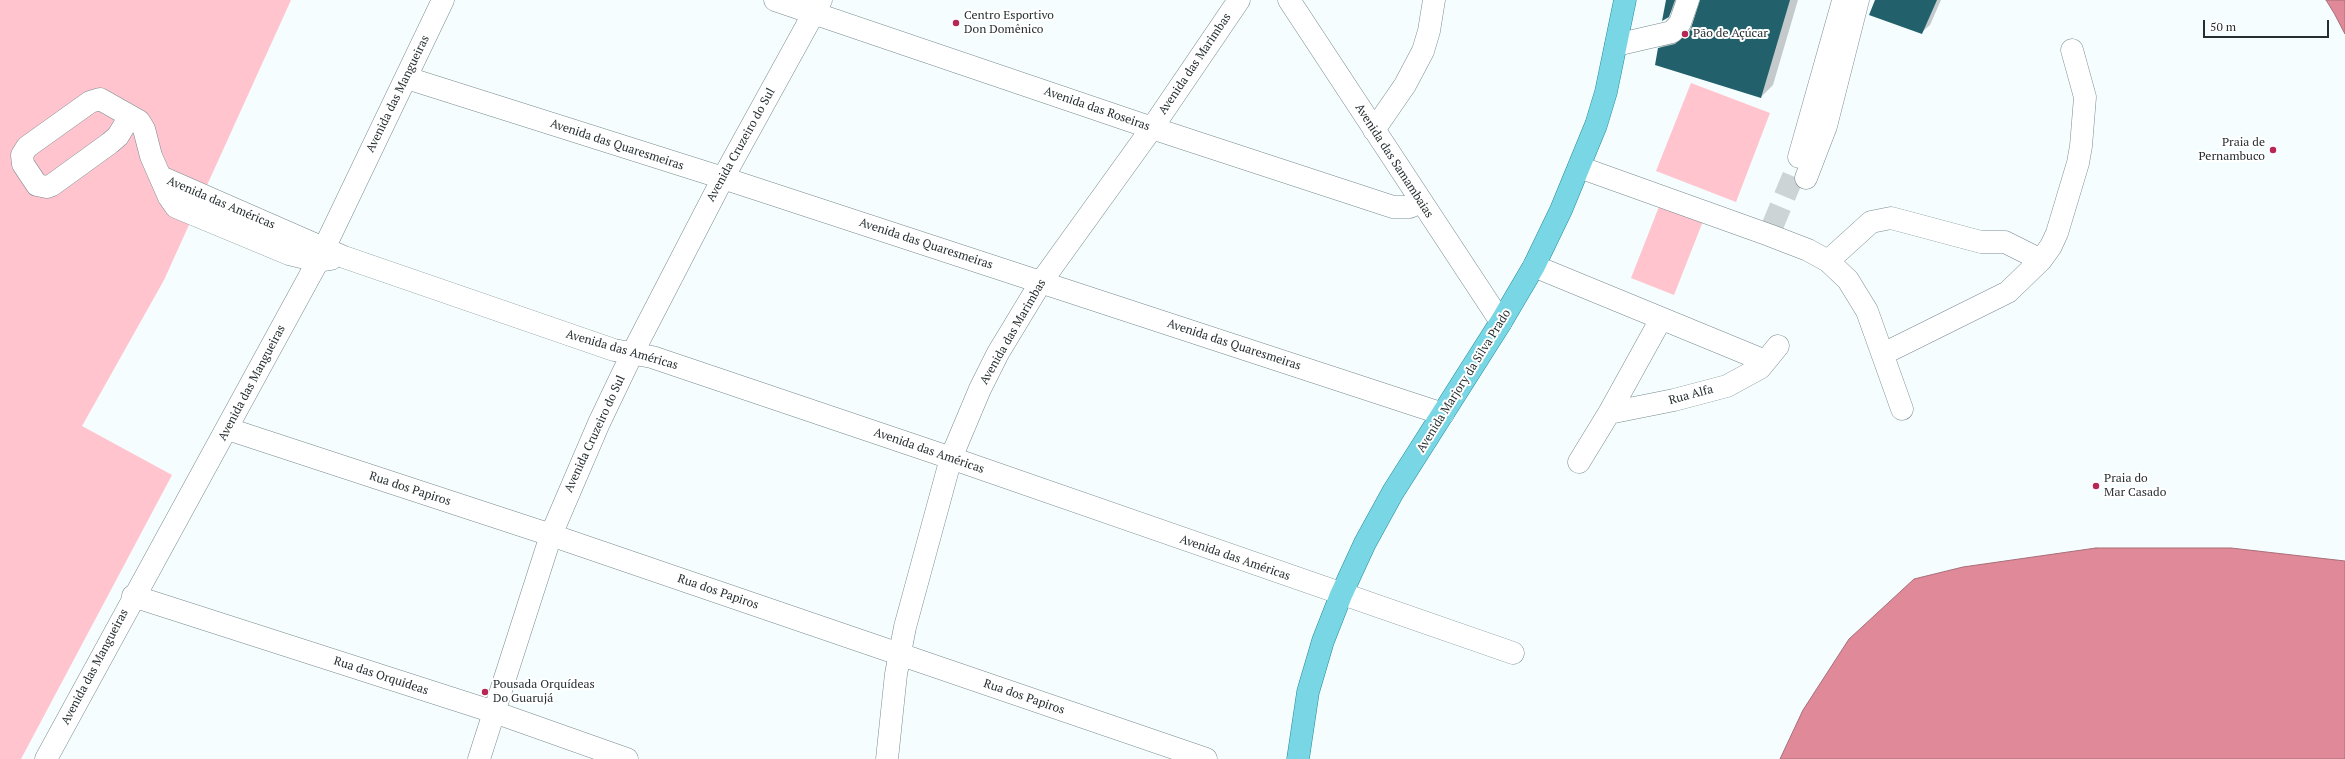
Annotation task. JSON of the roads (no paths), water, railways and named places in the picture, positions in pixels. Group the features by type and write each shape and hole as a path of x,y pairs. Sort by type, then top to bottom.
{"main road":[{"name":"Avenida Marjory da Silva Prado","path":"1298,759 1308,692 1323,641 1341,595 1365,543 1393,492 1444,414 1534,266 1579,167 1596,125 1616,45 1624,0"}],"street":[{"name":"Avenida das Mangueiras","path":"46,759 133,596 228,429 321,254 407,78 443,0"},
{"name":"Avenida das Roseiras","path":"775,0 817,6 1152,128 1393,207 1410,207 1420,202"},
{"name":"Avenida das Marimbas","path":"887,759 900,654 914,592 951,458 998,353 1041,282 1152,128 1239,0"},
{"name":"Avenida das Samambaias","path":"1289,0 1420,202 1501,322"},
{"path":"1374,130 1405,85 1423,51 1429,31 1434,0"},
{"path":"1616,45 1672,32 1680,23 1688,0"},
{"path":"1843,0 1810,124 1800,176 1826,126 1858,0"},
{"name":"Avenida Cruzeiro do Sul","path":"479,759 551,535 632,354 723,178 817,6"},
{"path":"1883,354 2008,292 2041,260 2057,233 2078,163 2081,146 2085,97 2072,50"},
{"name":"Avenida das Quaresmeiras","path":"407,78 723,178 1444,414"},
{"path":"130,116 118,136 52,185 37,185 23,164 22,154 27,147 93,100 103,100 139,121 144,129 151,156 160,177"},
{"path":"1579,167 1777,233 1828,261 1859,296 1867,311 1902,409"},
{"name":"Avenida das Américas","path":"160,177 240,211 321,254"},
{"name":"Avenida das Américas","path":"160,177 169,197 176,207 230,231 289,254 321,254 344,257 614,350 652,357 951,458 1341,595 1513,653"},
{"path":"230,231 240,211"},
{"path":"1828,261 1871,222 1891,218 1981,242 2004,242 2041,260"},
{"name":"Rua Alfa","path":"1534,266 1661,319 1772,354 1748,376 1727,386 1674,400 1609,413"},
{"path":"1579,462 1609,413 1661,319"},
{"name":"Rua dos Papiros","path":"228,429 551,535 1206,759"},
{"name":"Rua das Orquideas","path":"133,596 494,712 628,759"}],"tunnel":[{"path":"1772,227 1794,174"}],"place":[{"name":"Centro Esportivo Don Domênico","path":"956,23"},
{"name":"Pão de Açúcar","path":"1685,34"},
{"name":"Praia de Pernambuco","path":"2273,150"},
{"name":"Praia do Mar Casado","path":"2096,486"},
{"name":"Pousada Orquídeas Do Guarujá","path":"485,692"}]}
